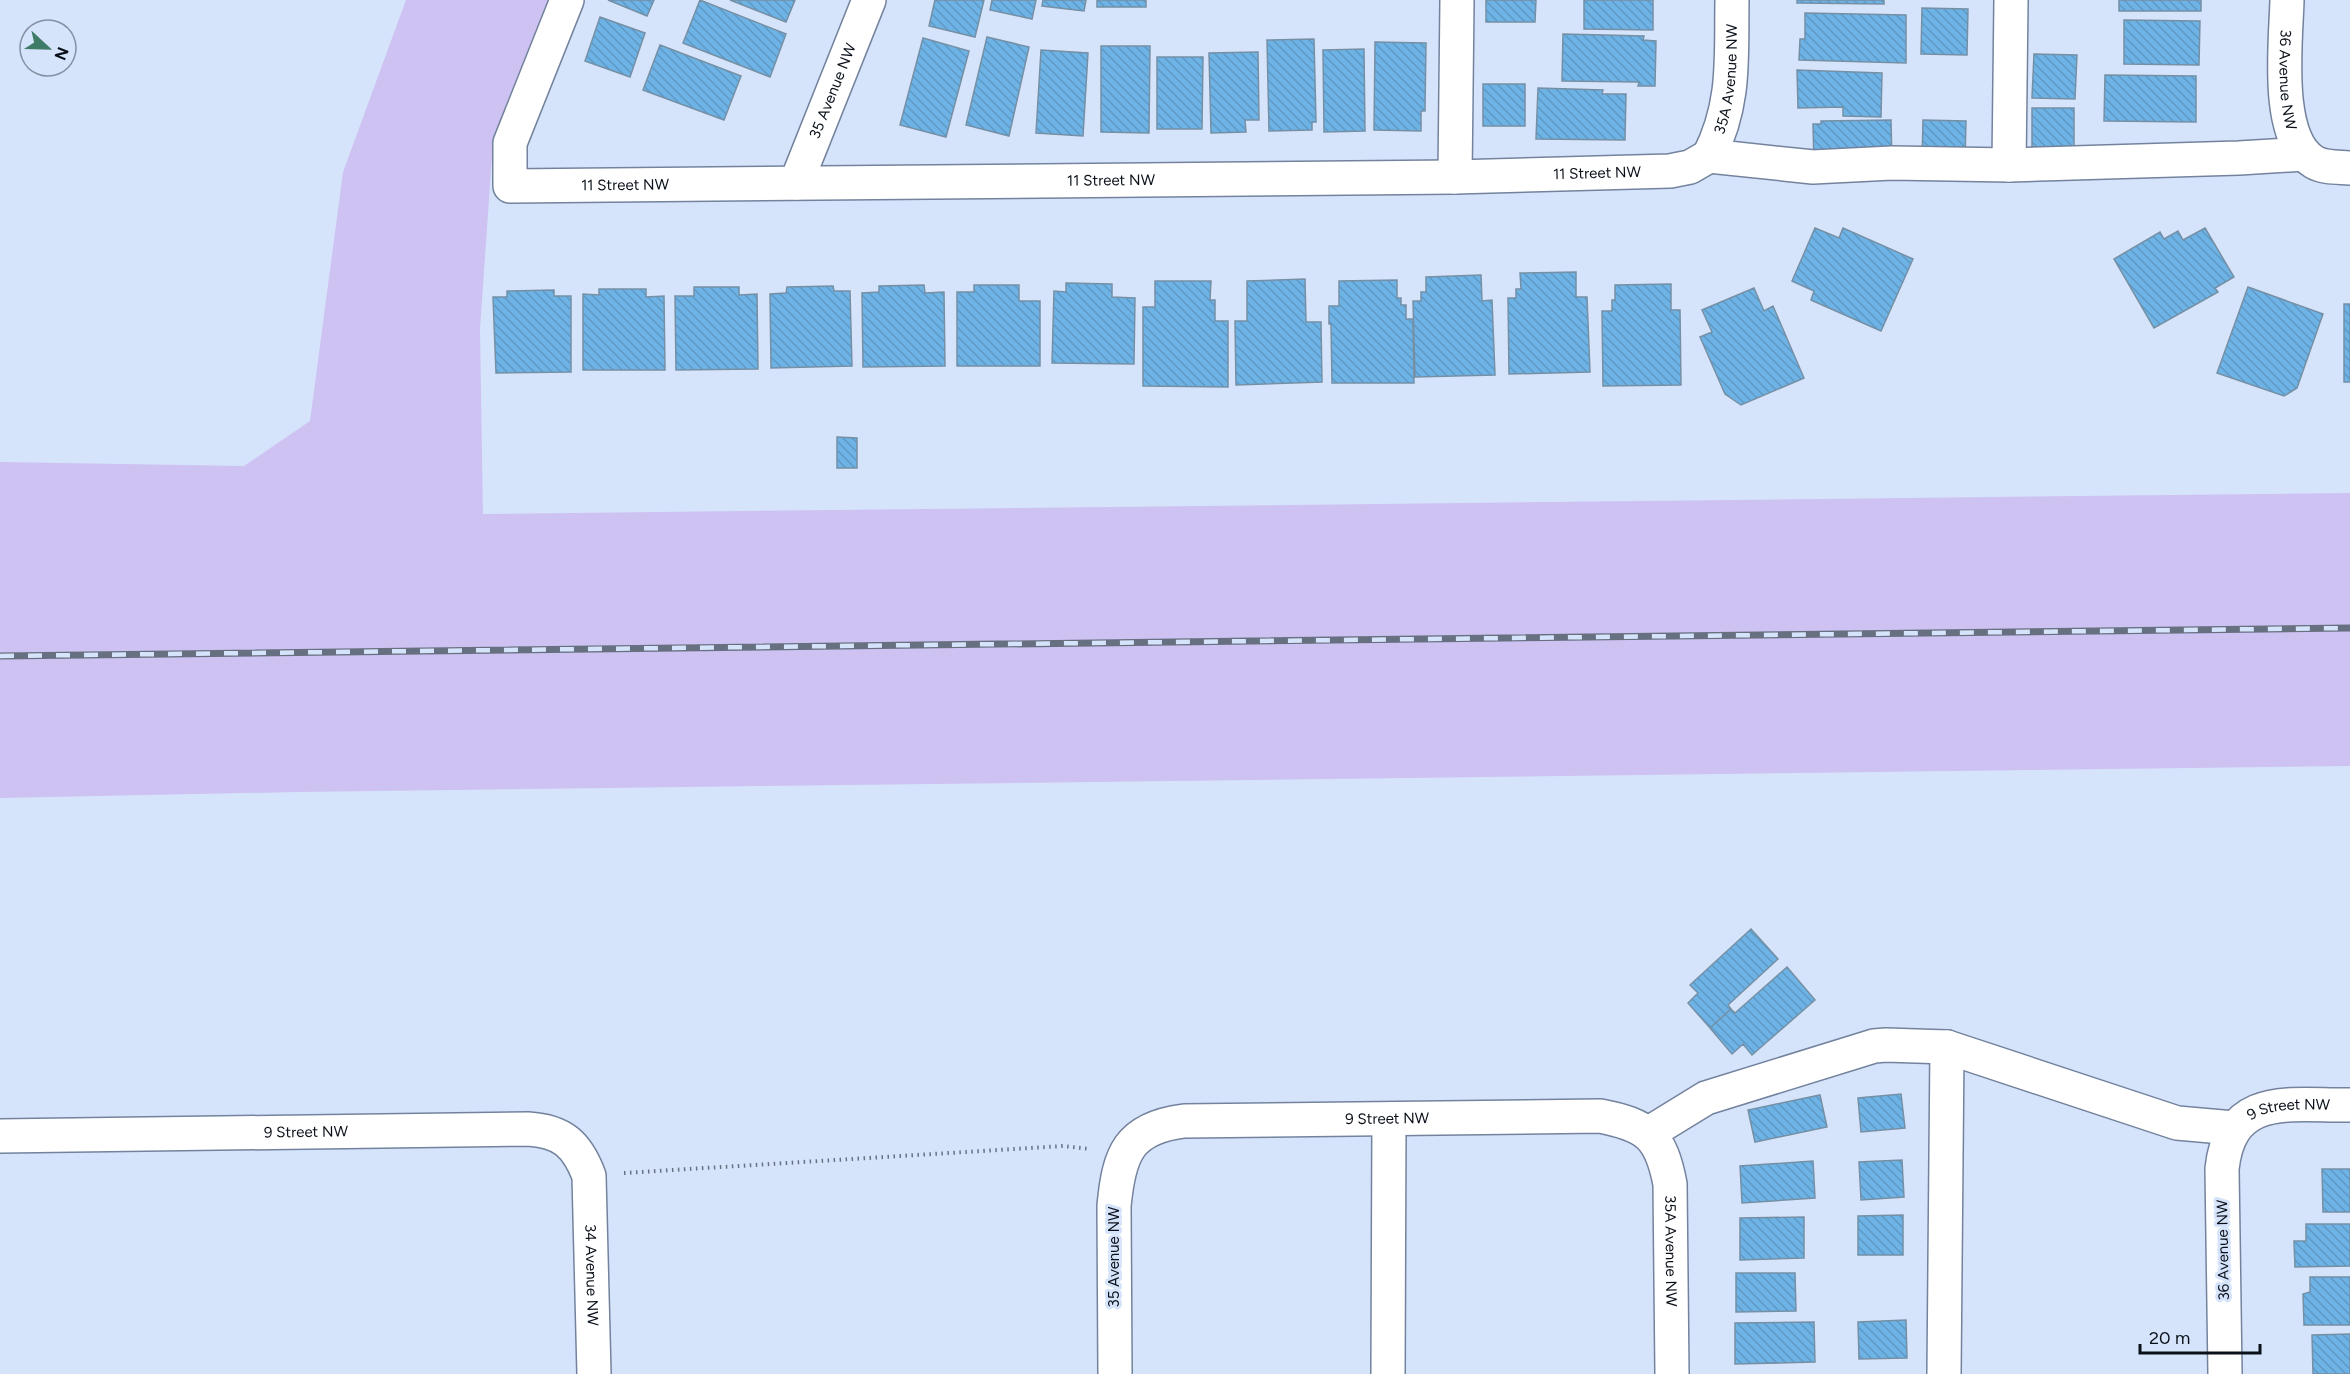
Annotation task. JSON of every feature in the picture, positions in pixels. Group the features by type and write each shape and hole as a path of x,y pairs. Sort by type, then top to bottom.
{"street":[{"name":"11 Street NW","path":"567,0 510,143 510,186 1455,177 1670,171 1690,167 1709,156"},
{"name":"35 Avenue NW","path":"796,183 869,0"},
{"path":"1455,177 1457,0"},
{"name":"35A Avenue NW","path":"1709,156 1718,138 1730,96 1732,0"},
{"path":"2009,165 2011,0"},
{"name":"36 Avenue NW","path":"2287,0 2284,94 2297,144 2304,154"},
{"path":"1709,156 1814,167 1892,163 2009,165 2304,154 2316,163 2350,168"},
{"path":"1648,1133 1706,1098 1874,1046 1947,1047 2177,1124 2234,1128"},
{"path":"1944,1374 1947,1047"},
{"name":"9 Street NW","path":"2234,1128 2245,1116 2258,1110 2293,1106 2350,1105"},
{"name":"9 Street NW","path":"1125,1152 1149,1129 1184,1121 1600,1116 1628,1121 1648,1133"},
{"path":"1388,1374 1389,1119"},
{"name":"36 Avenue NW","path":"2225,1374 2222,1169 2227,1140 2234,1128"},
{"name":"9 Street NW","path":"0,1136 542,1130 557,1135 573,1145 589,1176"},
{"name":"35A Avenue NW","path":"1648,1133 1660,1150 1667,1166 1670,1184 1672,1374"},
{"name":"35 Avenue NW","path":"1115,1374 1114,1206 1125,1152"},
{"name":"34 Avenue NW","path":"589,1176 594,1374"}],"path":[{"path":"589,1176 1063,1146 1125,1152"}],"shaded area":[{"path":"406,0 551,0 493,142 480,329 483,514 2350,493 2350,766 298,792 0,798 0,462 244,466 310,421 343,172"}],"building":[{"path":"608,0 654,0 647,16"},
{"path":"700,0 786,34 770,77 683,43"},
{"path":"730,0 795,0 786,22"},
{"path":"935,0 984,0 975,37 929,26"},
{"path":"992,0 1036,0 1032,19 990,10"},
{"path":"1043,0 1086,0 1084,11 1042,6"},
{"path":"1097,0 1146,0 1146,7 1097,7"},
{"path":"1486,0 1536,0 1535,22 1486,22"},
{"path":"1584,0 1653,0 1653,30 1584,29"},
{"path":"1797,0 1884,0 1884,4 1797,3"},
{"path":"2119,0 2201,0 2201,11 2119,11"},
{"path":"1922,8 1968,9 1967,55 1921,54"},
{"path":"1805,13 1906,15 1906,63 1799,60 1800,39 1805,39"},
{"path":"600,17 645,33 630,77 585,61"},
{"path":"2124,20 2200,21 2199,65 2124,64"},
{"path":"1563,34 1644,36 1643,40 1656,41 1655,86 1638,86 1639,82 1562,81"},
{"path":"987,37 1029,47 1009,136 966,125"},
{"path":"923,38 969,51 946,137 900,125"},
{"path":"1314,39 1316,122 1312,122 1312,130 1269,131 1267,40"},
{"path":"1375,42 1426,43 1425,111 1421,111 1421,131 1374,130"},
{"path":"660,45 741,76 724,120 643,90"},
{"path":"1101,46 1150,46 1149,133 1101,132"},
{"path":"1364,49 1365,131 1324,132 1323,50"},
{"path":"1041,50 1088,53 1083,136 1036,133"},
{"path":"1258,52 1259,120 1245,120 1246,132 1211,133 1209,53"},
{"path":"2034,54 2077,55 2075,99 2032,98"},
{"path":"1157,57 1203,57 1202,129 1157,129"},
{"path":"1797,70 1882,73 1881,117 1843,116 1843,107 1798,108"},
{"path":"2105,75 2196,76 2196,122 2104,121"},
{"path":"1483,84 1525,84 1525,126 1483,126"},
{"path":"1538,88 1603,90 1602,94 1626,94 1625,140 1536,139"},
{"path":"2032,108 2074,108 2074,150 2032,150"},
{"path":"1891,120 1892,163 1814,166 1813,124 1821,124 1821,121"},
{"path":"1923,120 1966,121 1965,161 1922,160"},
{"path":"1815,228 1839,238 1843,228 1913,259 1881,331 1811,300 1814,291 1792,281"},
{"path":"2205,228 2234,277 2215,288 2218,292 2154,328 2114,259 2160,232 2164,239 2178,231 2183,240"},
{"path":"1576,272 1576,297 1587,297 1590,372 1509,374 1508,298 1516,298 1516,289 1521,289 1520,273"},
{"path":"1481,275 1482,301 1492,300 1495,375 1415,377 1413,301 1421,301 1421,292 1426,292 1426,277"},
{"path":"1305,279 1306,322 1321,322 1322,382 1236,385 1235,321 1247,321 1247,281"},
{"path":"1397,280 1397,298 1401,298 1401,305 1406,305 1406,319 1413,319 1414,383 1332,383 1329,306 1339,306 1339,281"},
{"path":"1155,281 1211,281 1210,300 1215,300 1215,321 1228,321 1228,387 1143,386 1143,307 1155,307"},
{"path":"1066,283 1112,284 1112,297 1135,298 1134,364 1052,363 1054,291 1066,292"},
{"path":"1671,284 1671,310 1680,310 1681,385 1603,386 1602,311 1612,311 1615,285"},
{"path":"924,285 925,293 944,292 945,366 863,367 862,293 879,292 879,286"},
{"path":"974,285 1019,285 1019,301 1040,301 1040,366 957,366 957,292 974,292"},
{"path":"833,286 834,291 850,291 852,366 771,368 770,294 786,293 787,287"},
{"path":"694,287 739,287 739,295 757,294 758,369 676,370 675,296 694,296"},
{"path":"2248,287 2323,314 2297,388 2284,396 2217,373"},
{"path":"1754,288 1764,311 1773,306 1804,378 1741,405 1725,394 1700,337 1712,332 1702,310"},
{"path":"599,289 646,289 646,297 664,296 665,370 583,370 583,294 599,295"},
{"path":"554,290 554,296 571,296 571,372 496,373 493,297 507,297 507,291"},
{"path":"2344,304 2350,304 2350,382 2344,382"},
{"path":"837,437 857,438 857,468 837,468"},
{"path":"1751,929 1778,959 1728,1005 1731,1009 1710,1028 1688,1003 1698,993 1690,985"},
{"path":"1787,967 1815,1000 1752,1055 1743,1044 1732,1054 1710,1028 1731,1009 1735,1013"},
{"path":"1901,1094 1905,1128 1861,1132 1858,1098"},
{"path":"1820,1095 1827,1127 1755,1142 1748,1110"},
{"path":"1902,1160 1904,1197 1861,1200 1859,1162"},
{"path":"1813,1161 1815,1198 1742,1203 1740,1166"},
{"path":"2322,1169 2350,1169 2350,1212 2323,1212"},
{"path":"1903,1215 1903,1255 1858,1255 1858,1216"},
{"path":"1804,1217 1804,1258 1740,1260 1740,1218"},
{"path":"2306,1224 2350,1224 2350,1266 2295,1267 2294,1241 2306,1241"},
{"path":"1736,1273 1795,1273 1796,1311 1736,1312"},
{"path":"2310,1277 2350,1277 2350,1325 2304,1325 2303,1294 2310,1292"},
{"path":"1906,1320 1907,1358 1859,1359 1858,1322"},
{"path":"1814,1322 1815,1362 1735,1364 1735,1323"},
{"path":"2350,1334 2350,1374 2313,1374 2312,1335"}],"railway":[{"path":"0,656 2350,628"}]}
